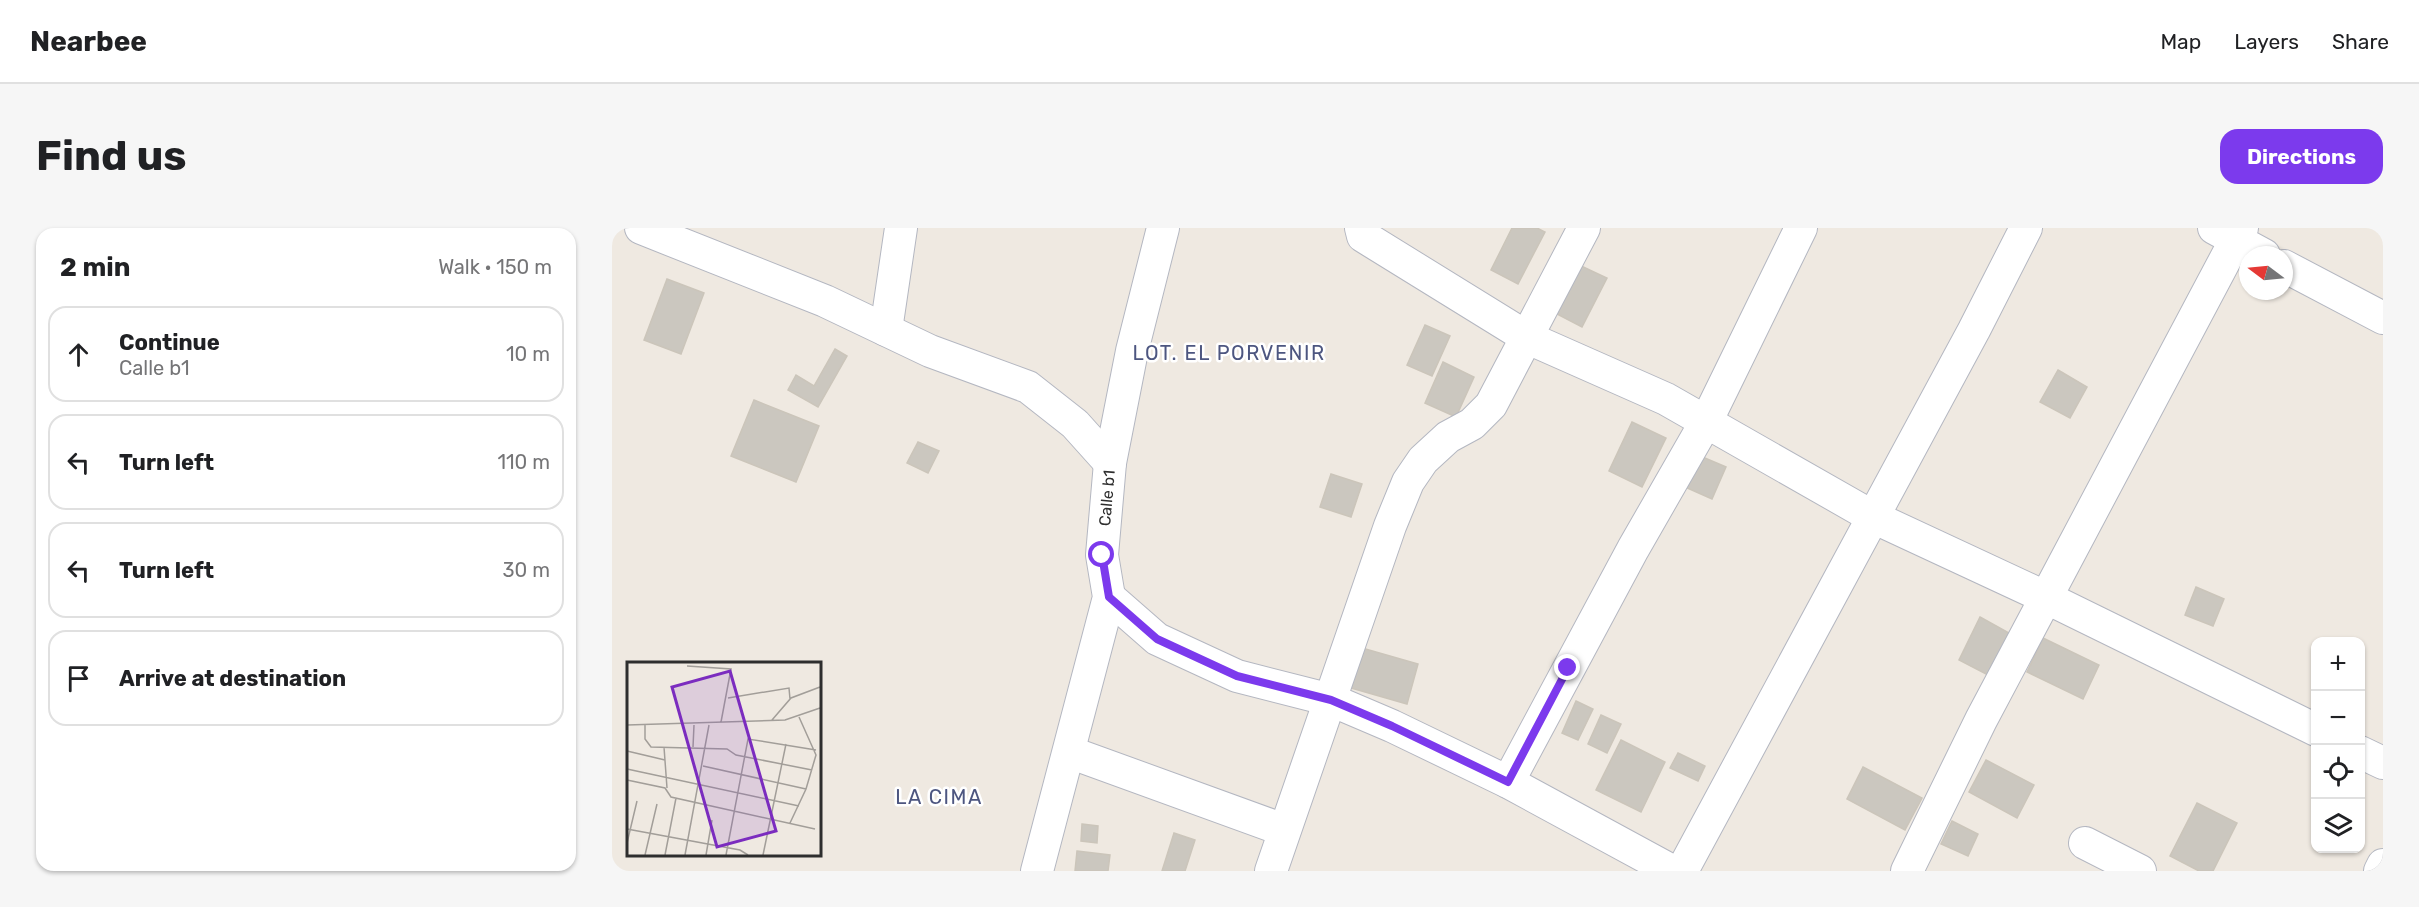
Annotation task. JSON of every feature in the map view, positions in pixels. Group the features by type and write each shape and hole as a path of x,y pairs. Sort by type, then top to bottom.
{"street":[{"path":"641,228 825,302 930,351 1028,387 1075,424 1110,463"},
{"path":"886,330 901,228"},
{"name":"Calle b1","path":"1037,871 1109,597 1102,555 1110,463 1132,351 1163,228"},
{"path":"1361,228 1363,236 1371,242 1528,338 1666,399 1707,420 1873,517 2047,598 2311,728"},
{"path":"1271,871 1390,526 1408,482 1431,452 1448,437 1472,424 1491,405 1584,228"},
{"path":"1508,782 1611,588 1707,420 1802,228"},
{"path":"1682,871 1974,330 2026,228"},
{"path":"1907,871 1981,720 2047,598 2230,232 2251,246"},
{"path":"2293,271 2383,318"},
{"path":"1109,597 1157,639 1237,676 1331,700 1392,726 1508,782 1672,871"},
{"path":"1069,752 1284,830"},
{"path":"2365,754 2383,763"},
{"path":"2085,843 2140,871"},
{"path":"2380,871 2383,865"}],"building":[{"path":"1512,228 1537,228 1545,232 1518,284 1491,270"},
{"path":"1579,265 1607,278 1582,327 1555,313"},
{"path":"667,279 704,293 681,354 644,340"},
{"path":"1425,325 1450,336 1432,376 1407,365"},
{"path":"835,349 847,356 818,407 788,390 796,375 814,386"},
{"path":"1443,362 1474,377 1456,417 1425,403"},
{"path":"2058,370 2087,387 2070,418 2040,402"},
{"path":"754,400 819,426 796,482 731,456"},
{"path":"1632,422 1666,438 1642,487 1609,471"},
{"path":"918,442 939,451 928,473 907,463"},
{"path":"1693,453 1726,467 1712,499 1678,484"},
{"path":"1331,474 1362,484 1351,517 1320,507"},
{"path":"2196,587 2224,599 2213,626 2185,615"},
{"path":"1980,617 2009,633 1988,675 1959,660"},
{"path":"2043,638 2099,665 2083,699 2027,672"},
{"path":"1362,648 1418,664 1407,704 1351,688"},
{"path":"1576,701 1593,709 1578,740 1562,733"},
{"path":"1601,715 1621,724 1607,753 1588,744"},
{"path":"1621,740 1665,762 1641,812 1596,790"},
{"path":"1678,753 1705,766 1698,781 1670,768"},
{"path":"1986,760 2034,785 2017,818 1969,792"},
{"path":"1863,767 1922,798 1905,830 1847,799"},
{"path":"2197,803 2237,823 2213,871 2199,871 2170,856"},
{"path":"1952,821 1978,834 1968,856 1941,844"},
{"path":"1082,824 1098,826 1097,843 1081,841"},
{"path":"1174,833 1195,840 1185,871 1162,871"},
{"path":"1077,851 1110,855 1108,871 1075,871"}],"district":[{"name":"LOT. EL PORVENIR","path":"1229,353"},
{"name":"LA CIMA","path":"939,797"}],"route":[{"path":"1102,555 1109,597 1157,639 1237,676 1331,700 1392,726 1508,782 1568,668"}]}
